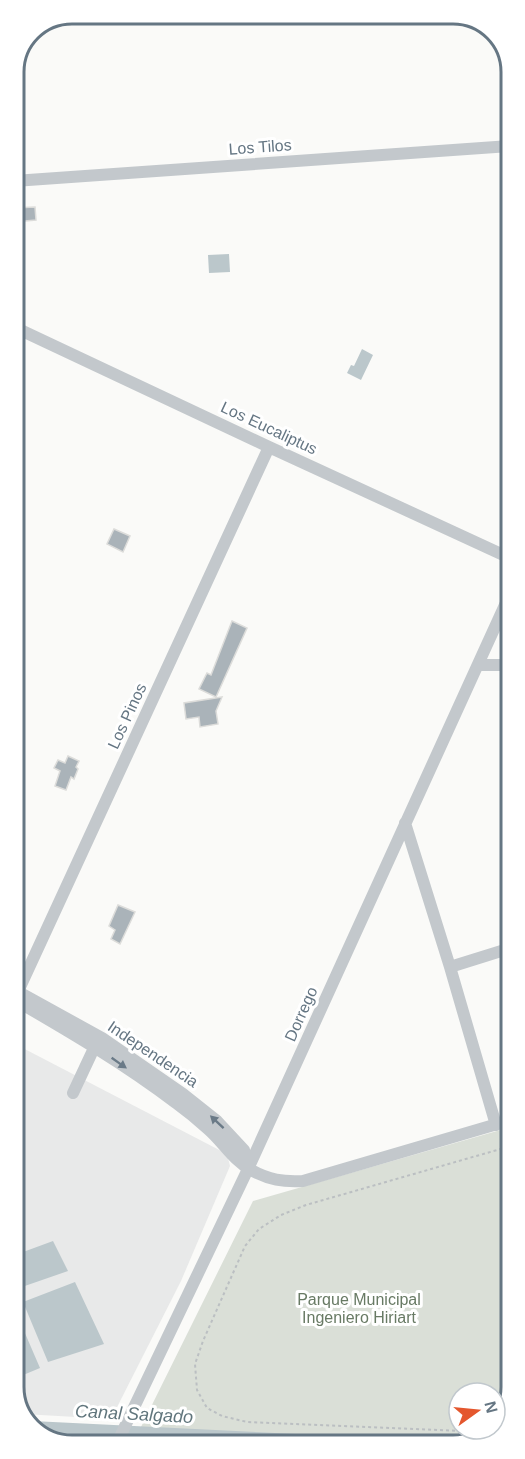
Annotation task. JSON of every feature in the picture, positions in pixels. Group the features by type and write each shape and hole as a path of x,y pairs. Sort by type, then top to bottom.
{"street":[{"name":"Los Tilos","path":"24,181 501,147"},
{"name":"Los Eucaliptus","path":"24,332 501,554"},
{"name":"Los Pinos","path":"24,978 269,447"},
{"name":"Dorrego","path":"120,1435 248,1169 501,614"},
{"path":"478,665 501,665"},
{"path":"405,823 496,1125"},
{"path":"450,967 501,951"},
{"name":"Independencia","path":"24,1000 183,1094 217,1121 244,1150 248,1169"},
{"path":"73,1094 98,1042"},
{"path":"248,1169 266,1178 284,1182 303,1180 501,1123"}],"path":[{"path":"447,1430 247,1422 222,1416 207,1408 197,1390 195,1364 245,1246 259,1229 281,1215 306,1205 501,1149"}],"shaded area":[{"path":"229,254 230,272 209,273 208,255"},
{"path":"362,349 373,355 361,380 347,373 351,365 354,366"},
{"path":"24,1049 227,1154 230,1166 181,1281 111,1419 32,1415 26,1400 24,1387"},
{"path":"53,1241 68,1271 24,1286 24,1252"},
{"path":"75,1282 104,1344 48,1362 24,1302"},
{"path":"24,1331 40,1368 24,1375"}],"green space":[{"name":"Parque Municipal Ingeniero Hiriart","path":"501,1130 501,1381 447,1381 447,1435 274,1435 141,1427 253,1201"}],"building":[{"path":"35,207 36,220 24,221 24,208"},
{"path":"114,529 130,536 123,552 107,544"},
{"path":"232,621 247,628 216,697 199,689 207,673 211,675"},
{"path":"222,697 216,711 218,724 200,727 199,717 186,719 184,703"},
{"path":"68,756 79,761 74,779 71,777 66,790 55,786 60,771 54,768 58,760 65,763"},
{"path":"118,905 135,912 120,944 111,939 115,930 109,926"}],"waterway":[{"name":"Canal Salgado","path":"48,1428 195,1435"}]}
